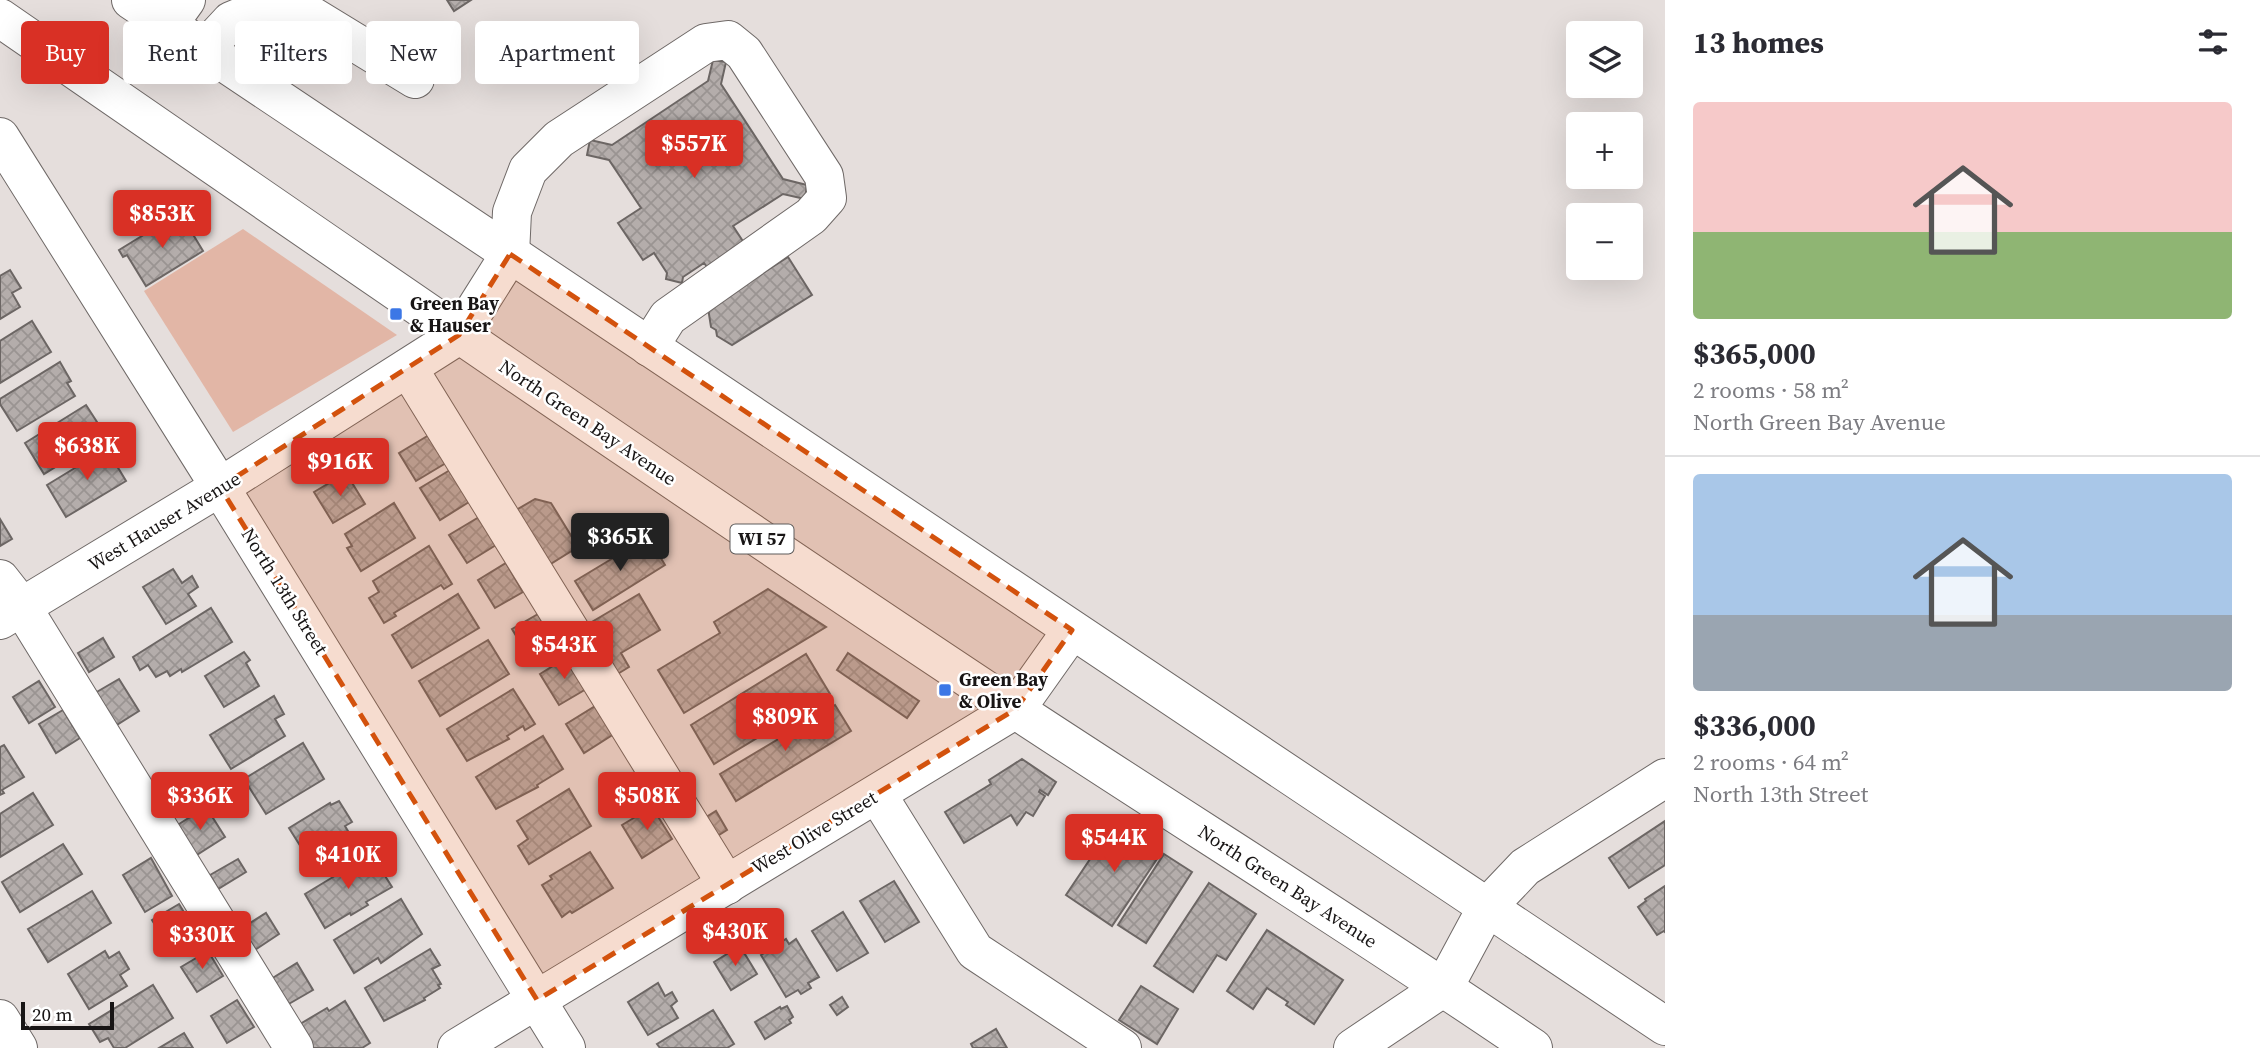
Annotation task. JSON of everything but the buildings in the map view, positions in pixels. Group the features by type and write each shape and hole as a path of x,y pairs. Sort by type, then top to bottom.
{"main road":[{"path":"131,0 177,12"},
{"path":"221,32 231,21 267,6 302,10 366,49"},
{"name":"North Green Bay Avenue","path":"3,19 459,335 1016,709 1444,987 1533,1048"},
{"path":"510,254 512,212 528,170 559,139 706,43 728,40 744,53 824,176 827,198 810,216 668,317 649,347"},
{"path":"221,60 1665,1026"},
{"name":"North 13th Street","path":"3,138 566,1048"},
{"name":"West Hauser Avenue","path":"7,602 220,487 459,335 510,254"},
{"path":"408,368 727,885"},
{"path":"7,602 294,1048"},
{"name":"West Olive Street","path":"457,1048 1016,709 1072,630"},
{"path":"1362,1046 1444,987 1487,907 1525,867 1665,778"},
{"path":"877,794 975,951 1122,1048"},
{"path":"0,1019 18,1048"}],"highlighted area":[{"path":"510,254 1072,630 1016,709 537,1000 220,487 459,335"}],"shaded area":[{"path":"243,229 397,335 233,432 144,291"}],"place":[{"name":"Green Bay & Hauser","path":"396,314"},
{"name":"Green Bay & Olive","path":"945,690"}]}
